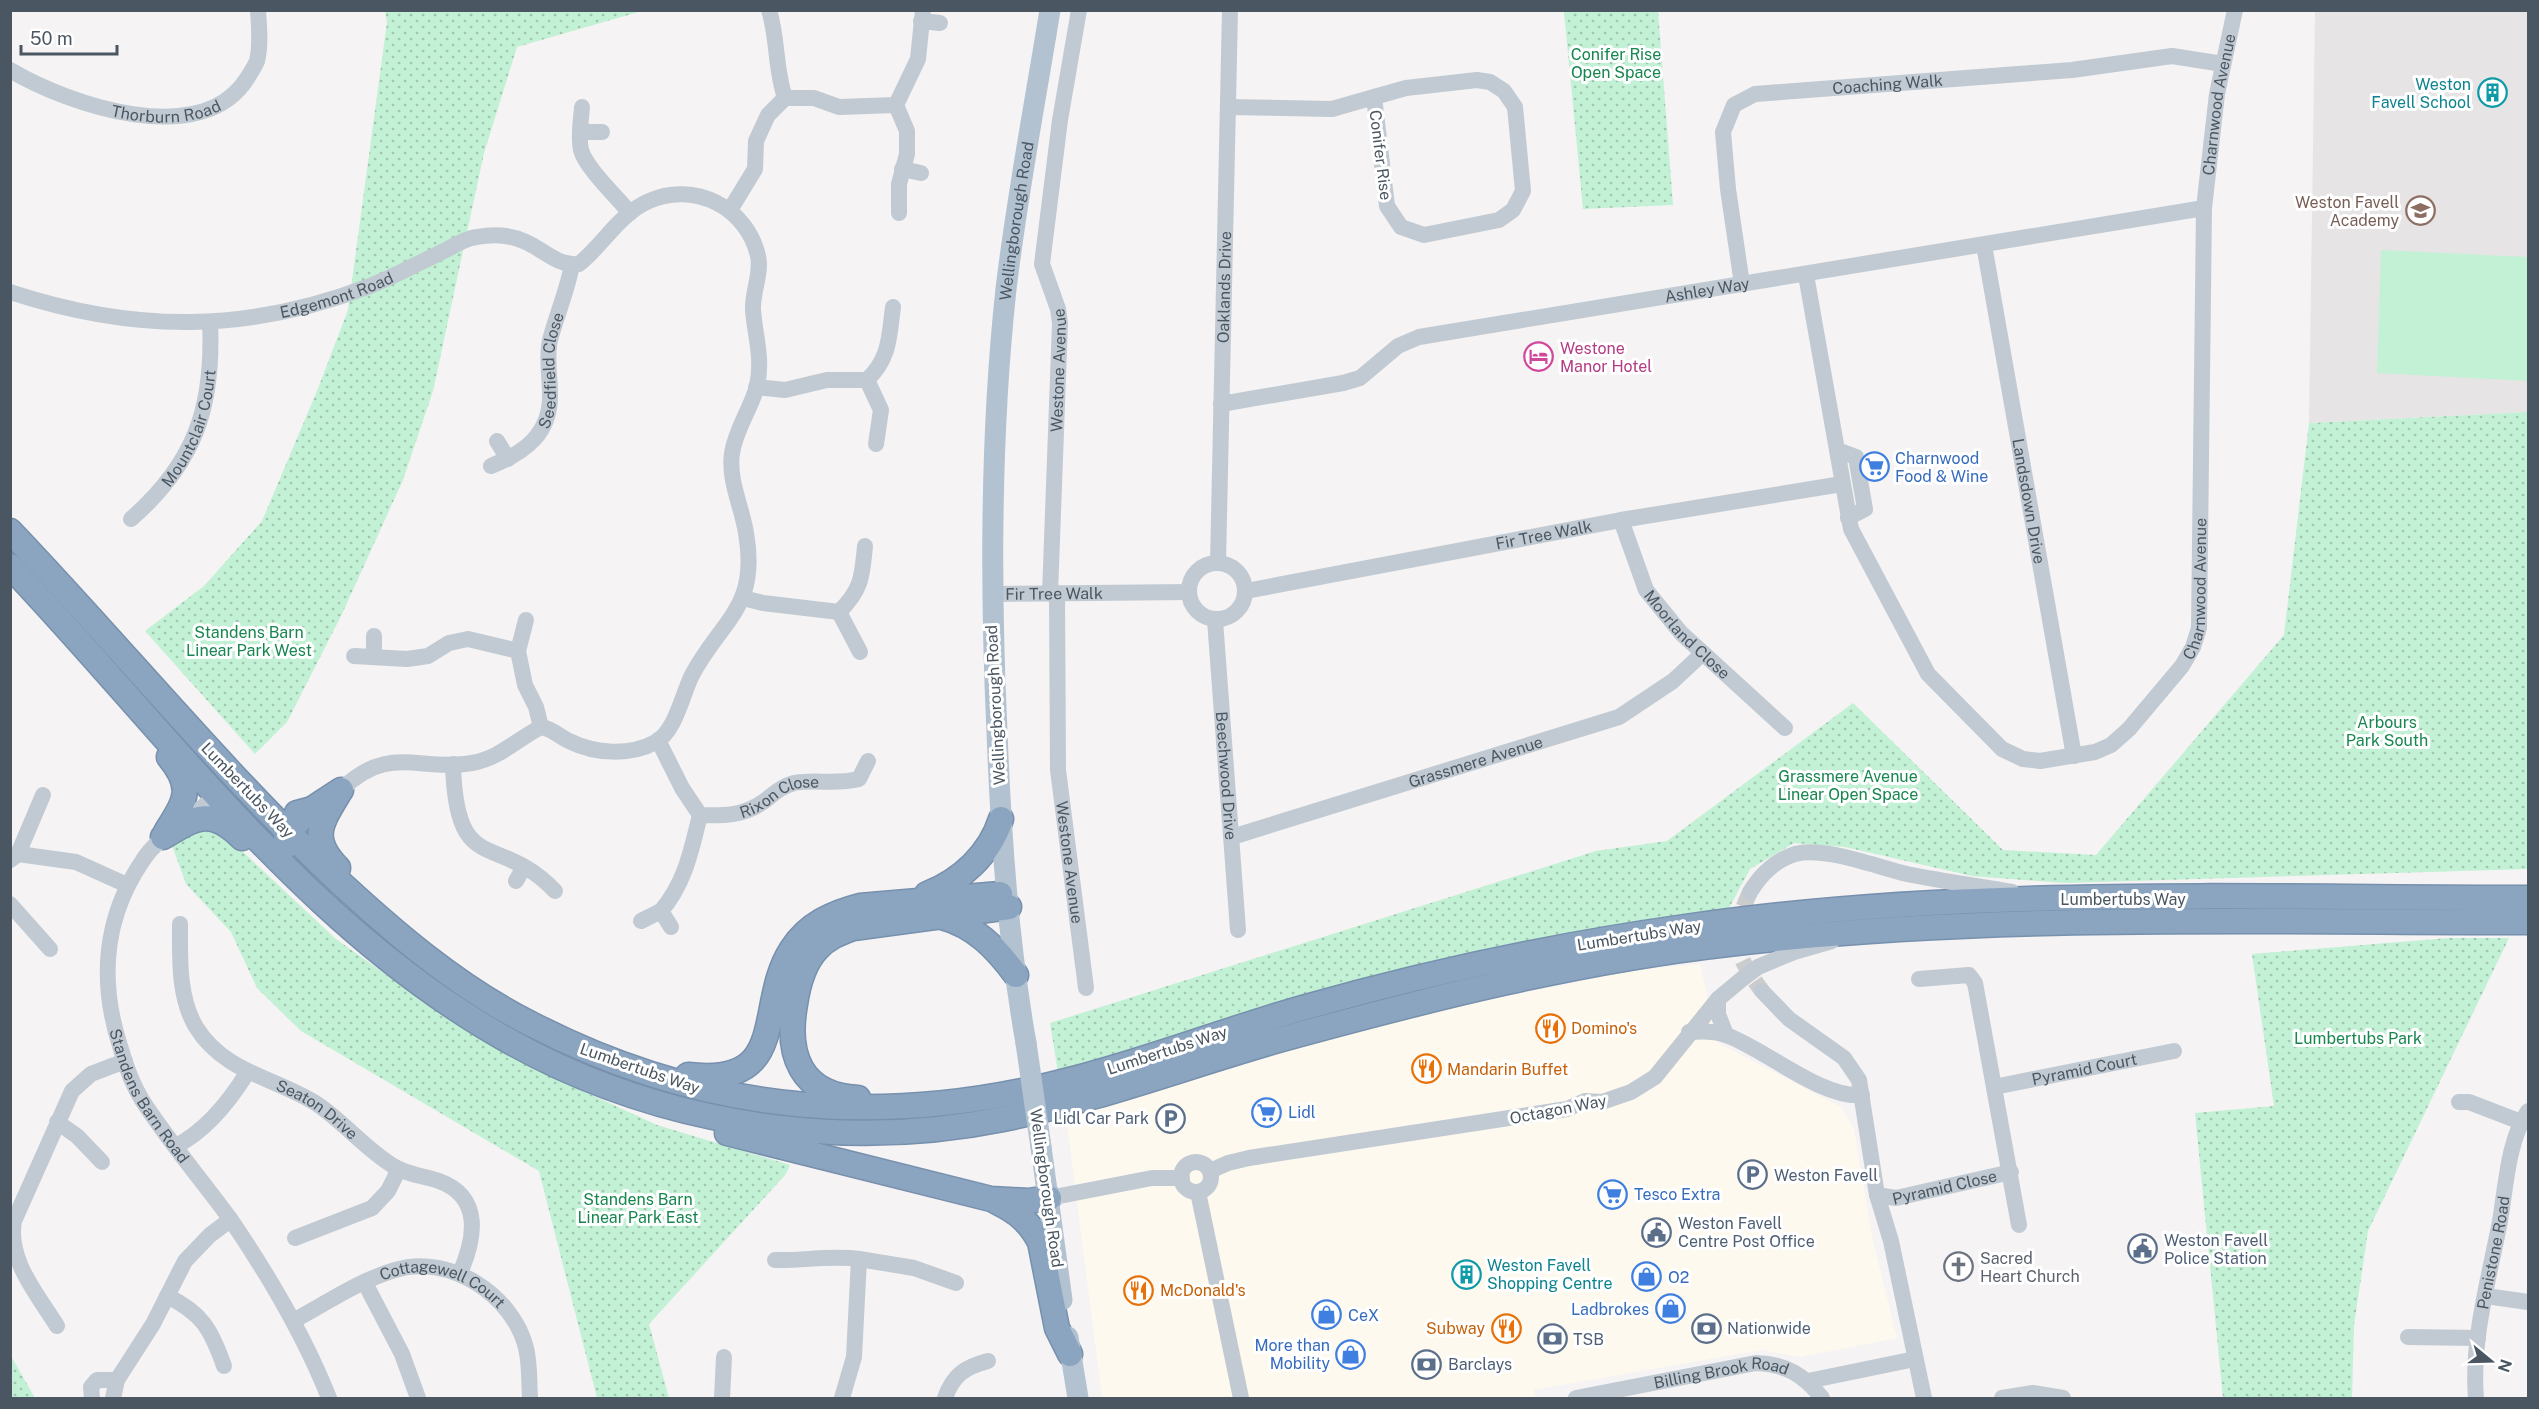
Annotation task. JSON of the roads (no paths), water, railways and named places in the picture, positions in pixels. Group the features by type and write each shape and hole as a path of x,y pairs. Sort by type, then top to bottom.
{"highway":[{"name":"Lumbertubs Way","path":"10,531 287,832 361,902 430,959 478,993 525,1022 621,1065 669,1081 726,1095 819,1107 891,1108 969,1101 1079,1078 1224,1031 1388,985 1579,944 1797,913 2060,899 2529,898"},
{"name":"Lumbertubs Way","path":"10,566 281,862 354,931 426,989 494,1033 557,1065 614,1089 675,1108 765,1126 870,1132 960,1126 1005,1119 1102,1094 1242,1051 1427,1000 1614,962 1724,944 1948,926 2050,923 2529,922"},
{"path":"98,627 114,659 222,779 223,784 217,794"},
{"path":"114,679 132,716 183,776 186,788 185,800 163,837"},
{"path":"188,727 227,756 286,812 303,812 312,809"},
{"path":"341,790 312,809 287,832 284,846 324,889 402,957 426,989"},
{"path":"341,790 323,819 320,838 327,857 361,902"},
{"path":"163,837 191,820 204,817 225,822 308,902 354,931"},
{"path":"911,900 958,879 990,844 1001,819"},
{"path":"621,1065 651,1064 683,1074 714,1078 733,1074 749,1063 765,1042 779,979 791,949 811,927 838,911 911,900 1008,901"},
{"path":"969,1101 849,1097 831,1093 816,1085 802,1073 794,1057 793,1012 797,988 805,966 817,949 833,936 852,928 942,917 1008,901"},
{"path":"942,917 979,934 997,950 1016,975"},
{"path":"614,1089 682,1119 731,1134 991,1199 1028,1202 1049,1198"},
{"path":"991,1199 1019,1213 1034,1230 1040,1242 1057,1328 1070,1354"}],"main road":[{"name":"Wellingborough Road","path":"1050,10 1006,288 995,417 990,520 991,594 1001,819 1016,975 1078,1398"}],"street":[{"name":"Thorburn Road","path":"10,70 66,98 105,109 188,116 220,105 239,91 257,61 258,10"},
{"path":"769,10 776,33 780,83 785,98"},
{"name":"Westone Avenue","path":"1079,10 1060,120 1042,264 1058,309 1060,323 1053,594 1058,770 1086,988"},
{"name":"Oaklands Drive","path":"1218,563 1230,10"},
{"name":"Charnwood Avenue","path":"1806,275 1851,529 1928,674 2008,753 2031,761 2074,756 2103,749 2119,738 2182,666 2197,638 2200,613 2205,208 2211,139 2223,64 2235,10"},
{"path":"899,213 899,184 907,154 907,131 896,105 918,60 922,16 940,23"},
{"name":"Coaching Walk","path":"1742,284 1728,189 1724,132 1734,105 1755,94 2072,70 2172,56 2223,64"},
{"name":"Conifer Rise","path":"1228,107 1332,109 1374,97 1406,88 1477,80 1490,82 1504,91 1515,107 1523,191 1513,210 1499,220 1424,235 1401,227 1387,206 1374,97"},
{"path":"730,210 755,169 756,141 768,115 785,98 814,98 839,107 896,105"},
{"path":"582,107 581,151 591,170 609,187 630,213"},
{"path":"581,132 602,132"},
{"path":"902,169 921,174"},
{"path":"341,790 352,779 370,768 394,762 453,764 494,757 541,727 551,729 568,741 612,751 634,751 658,740 668,730 693,675 727,627 743,598 749,558 746,532 732,478 731,458 739,424 756,387 760,351 753,309 759,257 746,228 730,210 717,202 681,194 647,202 630,213 586,258 579,264 572,265"},
{"name":"Ashley Way","path":"1221,404 1360,378 1398,346 1419,337 2205,208"},
{"name":"Edgemont Road","path":"10,292 95,315 173,324 210,322 295,310 387,279 474,237 505,236 525,241 559,262 572,265"},
{"name":"Landsdown Drive","path":"1984,245 2074,756"},
{"name":"Seedfield Close","path":"491,466 529,447 543,429 549,409 547,371 550,341 567,291 572,265"},
{"path":"756,387 785,390 827,380 867,380 880,367 887,353 893,307"},
{"name":"Mountclair Court","path":"131,519 171,479 198,430 210,386 210,322"},
{"path":"867,380 881,410 876,444"},
{"path":"497,441 508,459"},
{"path":"1837,450 1857,457 1865,509 1848,518"},
{"name":"Fir Tree Walk","path":"1246,591 1621,520 1842,484"},
{"name":"Moorland Close","path":"1621,520 1647,590 1681,633 1785,728"},
{"path":"839,612 857,593 861,583 865,546"},
{"path":"1218,563 1236,570 1242,578 1246,591 1240,609 1233,616 1215,620 1199,614 1193,606 1189,592 1195,573 1203,567 1218,563"},
{"name":"Fir Tree Walk","path":"991,594 1189,592"},
{"path":"743,598 763,603 839,612"},
{"path":"839,612 860,652"},
{"path":"526,620 518,651 525,685 536,707 541,727"},
{"name":"Beechwood Drive","path":"1215,620 1238,930"},
{"path":"374,636 374,657"},
{"path":"354,656 407,659 428,656 449,643 468,639 518,651"},
{"name":"Grassmere Avenue","path":"1232,837 1619,717 1673,681 1703,653"},
{"path":"641,921 662,911 674,896 688,865 700,816 682,788 658,740"},
{"name":"Rixon Close","path":"700,816 743,813 762,802 776,789 796,783 866,785 867,761"},
{"path":"453,764 454,799 466,835 478,847 520,874 545,880 555,891"},
{"name":"Standens Barn Road","path":"217,794 190,818 163,837 144,858 127,885 113,921 107,955 108,993 125,1061 141,1098 265,1272 293,1321 329,1398"},
{"path":"43,795 14,857 76,862 127,885"},
{"path":"1750,892 1761,874 1777,862 1795,854 1816,852 1945,881 2060,899"},
{"path":"10,904 50,949"},
{"path":"662,911 670,927"},
{"name":"Seaton Drive","path":"180,924 185,1002 196,1028 213,1046 247,1073 317,1104 376,1154 399,1169 441,1182 451,1188 471,1213 474,1231 469,1252 460,1273"},
{"name":"Octagon Way","path":"1210,1171 1249,1158 1567,1110 1585,1101 1602,1102 1631,1092 1655,1077 1689,1032 1718,999 1758,967 1794,952 1826,945 1849,933"},
{"path":"1919,979 1969,975 1975,983 2019,1225"},
{"path":"1762,991 1789,1019 1844,1058 1859,1080 1877,1195 1892,1241 1924,1398"},
{"path":"1718,999 1718,1014 1726,1035"},
{"path":"1689,1032 1726,1035 1829,1089 1851,1096 1862,1095"},
{"name":"Pyramid Court","path":"1994,1087 2174,1051"},
{"path":"57,1326 17,1260 11,1244 12,1221 45,1156 57,1122 72,1091 82,1080 102,1068 125,1061"},
{"path":"176,1146 214,1117 232,1098 247,1073"},
{"path":"2459,1102 2469,1102 2525,1116"},
{"name":"Penistone Road","path":"2476,1398 2478,1338 2525,1116"},
{"path":"57,1122 77,1136 102,1162"},
{"path":"1194,1162 1204,1164 1210,1171 1210,1183 1198,1192 1185,1187 1182,1178 1185,1169 1194,1162"},
{"path":"295,1238 372,1208 388,1191 399,1169"},
{"name":"Pyramid Close","path":"1877,1195 1896,1198 2011,1172"},
{"path":"1049,1198 1152,1178 1182,1178"},
{"path":"1198,1192 1217,1289 1226,1314 1241,1398"},
{"path":"112,1398 117,1380 135,1354 178,1272 194,1250 230,1220"},
{"path":"775,1260 807,1261 831,1256 859,1259 914,1268 956,1283"},
{"path":"842,1398 854,1357 856,1278 859,1259"},
{"name":"Cottagewell Court","path":"293,1321 382,1274 413,1266 460,1273 496,1298 519,1328 526,1348 530,1398"},
{"path":"365,1283 402,1354 418,1398"},
{"path":"167,1296 201,1317 215,1341 224,1366"},
{"path":"2486,1296 2529,1302"},
{"path":"2408,1337 2478,1338"},
{"path":"722,1398 724,1357"},
{"path":"1808,1381 1915,1359"},
{"path":"945,1398 950,1384 958,1374 971,1366 988,1361"},
{"name":"Billing Brook Road","path":"1576,1398 1756,1363 1791,1370 1808,1381 1822,1398"},
{"path":"92,1398 91,1387 97,1380 117,1380"},
{"path":"2002,1398 2032,1393 2063,1398"}],"tunnel":[{"path":"1750,892 1739,921 1737,944 1745,965 1762,991"}],"place":[{"name":"Weston Favell School","path":"2492,93"},
{"name":"Weston Favell Academy","path":"2420,211"},
{"name":"Westone Manor Hotel","path":"1539,357"},
{"name":"Charnwood Food & Wine","path":"1874,467"},
{"name":"Domino's","path":"1550,1028"},
{"name":"Mandarin Buffet","path":"1426,1069"},
{"name":"Lidl","path":"1267,1112"},
{"name":"Lidl Car Park","path":"1170,1118"},
{"name":"Weston Favell","path":"1753,1175"},
{"name":"Tesco Extra","path":"1613,1194"},
{"name":"Weston Favell Centre Post Office","path":"1657,1232"},
{"name":"Weston Favell Police Station","path":"2143,1249"},
{"name":"Sacred Heart Church","path":"1959,1267"},
{"name":"Weston Favell Shopping Centre","path":"1466,1274"},
{"name":"O2","path":"1647,1277"},
{"name":"McDonald's","path":"1139,1290"},
{"name":"Ladbrokes","path":"1670,1309"},
{"name":"CeX","path":"1327,1315"},
{"name":"Subway","path":"1506,1328"},
{"name":"Nationwide","path":"1706,1328"},
{"name":"TSB","path":"1552,1339"},
{"name":"More than Mobility","path":"1351,1354"},
{"name":"Barclays","path":"1427,1364"}],"park label":[{"name":"Conifer Rise Open Space","path":"1616,63"},
{"name":"Standens Barn Linear Park West","path":"249,641"},
{"name":"Arbours Park South","path":"2387,731"},
{"name":"Grassmere Avenue Linear Open Space","path":"1848,785"},
{"name":"Lumbertubs Park","path":"2358,1038"},
{"name":"Standens Barn Linear Park East","path":"638,1208"}]}
